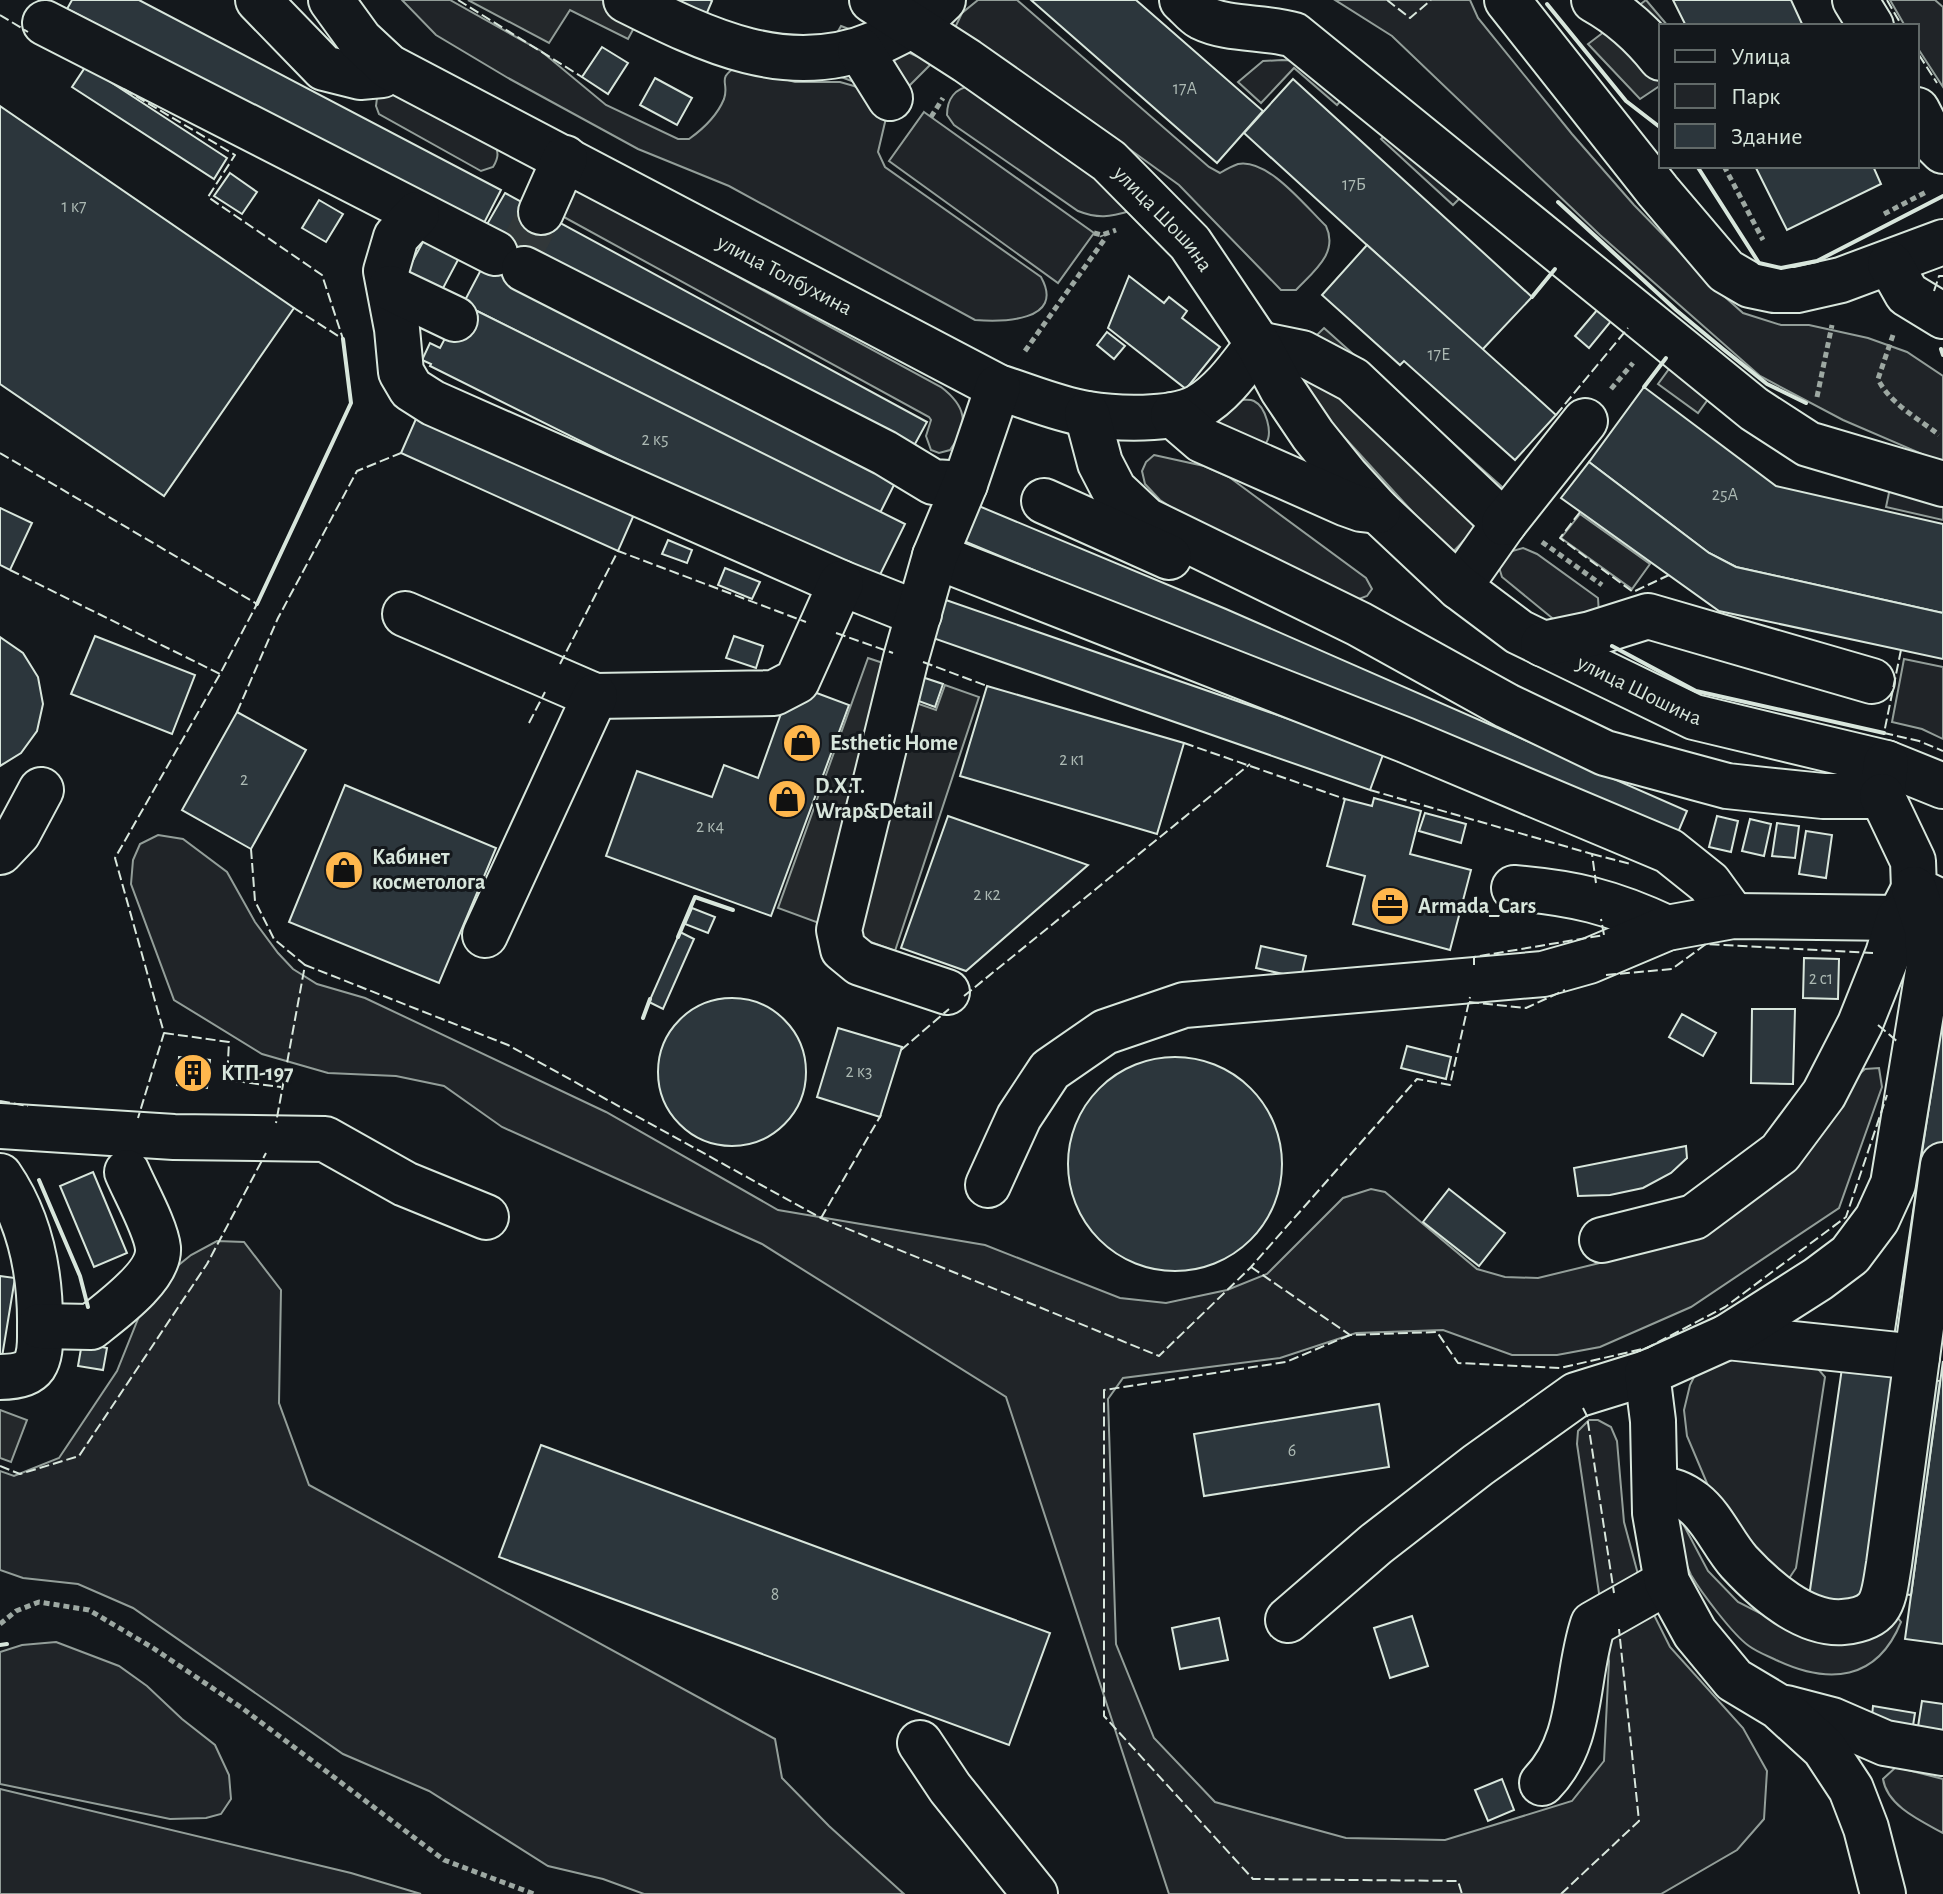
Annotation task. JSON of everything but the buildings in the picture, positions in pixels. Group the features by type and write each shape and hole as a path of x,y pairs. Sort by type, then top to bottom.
{"street":[{"path":"258,0 324,68 360,77 382,75 389,67"},
{"name":"улица Толбухина","path":"331,0 360,40 389,67 998,387 1087,414 1173,415 1197,408 1209,399 1225,385 1258,344"},
{"path":"626,0 711,40 771,58 820,59 860,50 928,14"},
{"name":"улица Шошина","path":"872,0 928,14 967,61 1109,161 1190,243 1258,344 1282,389 1313,435 1378,511 1459,587 1519,632 1694,717 1884,780 1943,786"},
{"path":"1182,0 1200,16 1229,25 1281,30 1294,35 1754,409 1808,444 1943,484"},
{"path":"1507,0 1658,191 1726,271 1750,285 1774,290 1797,290 1841,280 1913,291 1943,242"},
{"path":"1594,0 1616,12 1659,55"},
{"path":"1855,0 1870,24"},
{"path":"45,23 885,453 933,482 965,484"},
{"path":"860,50 890,98"},
{"path":"1919,114 1933,141 1936,171"},
{"path":"541,212 565,158"},
{"path":"417,214 396,237 386,271 401,372 411,389 433,403 841,583 919,614"},
{"path":"390,288 455,319"},
{"path":"1258,344 1302,353 1353,380 1506,521"},
{"path":"947,992 860,963 843,949 839,930 935,556 965,484 998,387"},
{"path":"1087,414 1100,463 1114,490 1146,520 1359,624 1507,706 1605,753 1727,786 1823,796 1884,780 1922,887 1929,965 1893,1184 1877,1219 1850,1255 1727,1337 1647,1373 1576,1395 1387,1535 1288,1620"},
{"name":"улица Шошина","path":"1173,415 1202,440 1229,453 1347,504 1378,511"},
{"path":"1459,587 1506,521 1585,421"},
{"path":"1044,501 1178,561 1195,562 1218,554"},
{"path":"935,556 1405,740 1669,851 1709,883 1733,916"},
{"path":"405,614 595,696 774,693 797,681 841,583"},
{"path":"1543,644 1591,634 1648,616 1872,681"},
{"path":"485,935 595,696"},
{"path":"0,852 18,833 41,790"},
{"path":"988,1185 1019,1117 1050,1070 1105,1032 1184,1005 1543,974 1589,961 1667,928 1922,887"},
{"path":"1602,1240 1694,1217 1780,1153 1824,1094 1860,1024 1888,954 1922,887"},
{"path":"1514,888 1560,891 1598,899 1667,928"},
{"path":"0,1126 174,1137 325,1139 405,1184 486,1217"},
{"path":"1655,1488 1674,1490 1697,1505 1739,1562 1764,1585 1804,1613 1820,1620 1837,1622 1866,1618 1877,1611 1882,1604 1943,1165"},
{"path":"40,1326 91,1327 142,1282 154,1264 158,1243 127,1172"},
{"path":"0,1176 28,1232 37,1271 40,1326 40,1352 33,1368 19,1375 0,1377"},
{"path":"1727,1337 1917,1357"},
{"path":"1647,1373 1653,1421 1655,1513 1667,1582 1695,1633 1734,1680 1779,1707 1824,1748 1851,1789 1866,1828 1883,1894"},
{"path":"1542,1783 1553,1772 1571,1738 1587,1642 1593,1624 1667,1582"},
{"path":"1779,1707 1832,1720 1885,1743 1943,1753"},
{"path":"920,1743 950,1788 1035,1894"}],"path":[{"path":"1725,168 1767,247"},
{"path":"1885,214 1936,171"},
{"path":"998,387 1104,240 1102,235"},
{"path":"1808,444 1841,280"},
{"path":"1913,291 1878,379 1883,389 1897,402 1943,438"},
{"path":"1506,521 1648,616"},
{"path":"0,1624 16,1611 39,1602 89,1610 153,1648 242,1708 444,1860 534,1894"}],"green space":[{"path":"402,0 450,0 541,51 606,105 678,139 689,139 714,116 724,99 725,78 738,66 795,82 840,82 866,91 886,118 878,152 885,167 1041,277 1046,292 1045,303 1027,316 975,320 729,186 638,149 508,78 436,35"},
{"path":"978,0 1017,0 1209,167 1220,173 1238,164 1250,164 1274,176 1326,226 1329,245 1316,269 1296,290 1281,290 1179,185 1103,130 953,32 962,13"},
{"path":"1335,0 1470,0 1478,18 1572,134 1634,205 1743,313 1781,325 1809,325 1868,338 1907,352 1943,376 1943,463 1843,420 1760,376 1600,235 1392,36"},
{"path":"1890,0 1935,0 1943,7 1943,87 1919,50 1919,24 1904,24"},
{"path":"1263,61 1304,61 1343,98 1337,105 1294,68 1261,103 1238,82"},
{"path":"971,86 1129,198 1130,211 1104,216 1078,211 954,125 947,115 950,99 960,89"},
{"path":"394,89 493,141 498,154 493,167 481,171 379,114 377,98"},
{"path":"924,112 1094,233 1058,283 889,161"},
{"path":"1390,130 1463,195 1453,205 1381,139"},
{"path":"571,190 580,191 941,387 956,401 962,416 961,432 950,450 939,453 931,450 926,436 931,420 929,417 562,216"},
{"path":"1669,369 1709,398 1698,413 1658,384"},
{"path":"1241,400 1254,401 1265,414 1268,427 1266,443 1257,445 1213,422"},
{"path":"1154,455 1204,466 1229,477 1366,578 1372,589 1367,596 1359,599 1325,591 1186,517 1160,500 1145,484 1142,471"},
{"path":"1890,488 1943,500 1943,520 1886,507"},
{"path":"1580,514 1650,564 1632,589 1561,538"},
{"path":"1523,548 1537,554 1598,598 1599,614 1557,622 1502,577 1498,564 1505,553"},
{"path":"1904,659 1943,667 1943,739 1922,729 1892,722"},
{"path":"158,835 183,839 227,872 255,922 278,953 293,969 317,984 365,998 606,1112 778,1210 985,1245 1120,1298 1166,1303 1227,1290 1267,1274 1343,1198 1371,1189 1385,1192 1477,1269 1505,1277 1538,1278 1686,1242 1791,1170 1849,1083 1865,1069 1879,1068 1882,1087 1839,1208 1691,1307 1600,1347 1557,1355 1512,1355 1443,1330 1356,1333 1280,1358 1123,1378 1108,1399 1116,1644 1154,1738 1215,1802 1346,1838 1445,1840 1572,1801 1604,1761 1609,1661 1577,1444 1578,1431 1589,1420 1598,1420 1611,1427 1617,1441 1624,1522 1643,1593 1670,1647 1743,1728 1767,1771 1764,1819 1737,1850 1661,1894 1169,1894 1006,1397 762,1244 502,1127 444,1086 396,1076 328,1073 262,1054 174,1000 131,884 133,860 140,844"},
{"path":"217,1241 244,1242 281,1290 279,1403 309,1485 775,1739 782,1778 904,1894 644,1894 603,1879 548,1866 429,1791 343,1754 133,1608 78,1584 23,1578 0,1570 0,1471 14,1476 59,1458 117,1371 142,1309 170,1272 191,1255"},
{"path":"1716,1356 1814,1364 1825,1377 1796,1568 1790,1577 1782,1580 1758,1566 1709,1488 1687,1436 1684,1410 1690,1385 1700,1365"},
{"path":"1676,1517 1680,1518 1708,1571 1738,1602 1817,1642 1832,1643 1897,1617 1901,1622 1891,1642 1865,1667 1833,1675 1796,1668 1755,1650 1726,1623 1691,1575 1681,1546"},
{"path":"56,1642 119,1666 215,1745 229,1775 231,1799 221,1814 206,1818 170,1819 0,1784 0,1652 22,1645"},
{"path":"1896,1767 1943,1779 1943,1833 1906,1812 1891,1797 1883,1779"},
{"path":"0,1789 351,1873 421,1894 0,1894"}],"shaded area":[{"path":"468,0 649,0 628,39 570,10 549,43"},
{"path":"1646,0 1666,24 1659,24 1659,86 1640,99 1588,44"},
{"path":"841,26 932,63 897,98 817,68"},
{"path":"1324,328 1509,493 1451,554 1282,369"},
{"path":"868,658 919,675 910,701 936,710 945,685 979,697 895,951 778,908"},
{"path":"0,1410 27,1420 11,1462 0,1458"}],"tunnel":[{"path":"514,263 541,212"}],"fence":[{"path":"458,0 582,77"},
{"path":"1387,0 1410,18 1431,0"},
{"path":"1887,0 1901,24"},
{"path":"0,15 28,32"},
{"path":"1919,55 1937,83"},
{"path":"124,89 235,155 208,197 322,275 343,339"},
{"path":"1934,291 1939,276 1943,276"},
{"path":"294,308 343,339"},
{"path":"1556,415 1628,328"},
{"path":"0,453 257,604 115,858 164,1033 138,1118"},
{"path":"237,712 278,618 357,471 401,453"},
{"path":"1580,512 1560,538 1633,592 1669,575"},
{"path":"560,664 618,551 806,622"},
{"path":"10,570 220,674"},
{"path":"836,633 893,653"},
{"path":"1901,650 1884,733 1919,741 1943,751"},
{"path":"923,662 987,686"},
{"path":"529,723 545,692"},
{"path":"1184,743 1345,799"},
{"path":"964,996 1250,764"},
{"path":"1370,790 1592,854 1596,883"},
{"path":"251,849 255,901 274,939 305,965 276,1123"},
{"path":"1592,854 1631,864"},
{"path":"1474,965 1474,957 1604,935 1601,919"},
{"path":"1606,975 1672,969 1706,944 1873,953"},
{"path":"305,965 508,1045 821,1218 1159,1356 1251,1267 1417,1079 1450,1085 1470,997"},
{"path":"1469,1002 1526,1008 1565,990"},
{"path":"901,1050 949,1009"},
{"path":"1878,1025 1899,1043"},
{"path":"164,1033 229,1042 227,1080 281,1087"},
{"path":"1251,1267 1350,1335 1437,1332 1458,1363 1560,1368 1647,1348 1725,1307 1846,1217 1887,1095"},
{"path":"0,1101 28,1106"},
{"path":"821,1218 881,1115"},
{"path":"0,1466 20,1474 79,1456 207,1264 266,1153"},
{"path":"1350,1335 1286,1362 1104,1390 1104,1716 1253,1879 1458,1881 1462,1894"},
{"path":"1583,1408 1587,1416 1614,1593"},
{"path":"1561,1894 1639,1821 1619,1629"}],"wall":[{"path":"1547,4 1626,101 1659,126"},
{"path":"1698,168 1759,263 1781,268 1817,261 1943,196"},
{"path":"1558,202 1723,349 1767,384 1806,403"},
{"path":"1532,297 1555,269"},
{"path":"257,604 351,403 343,339"},
{"path":"1941,349 1943,355"},
{"path":"1644,387 1666,358"},
{"path":"1612,646 1696,691 1884,733"},
{"path":"678,937 695,897 733,910"},
{"path":"643,1018 650,999"},
{"path":"39,1180 80,1276 88,1307"},
{"path":"0,1645 7,1644"}],"place":[{"name":"Esthetic Home","path":"802,743"},
{"name":"D.X.T. Wrap&Detail","path":"787,799"},
{"name":"Кабинет косметолога","path":"344,870"},
{"name":"Armada_Cars","path":"1390,906"},
{"name":"КТП-197","path":"193,1073"}]}
